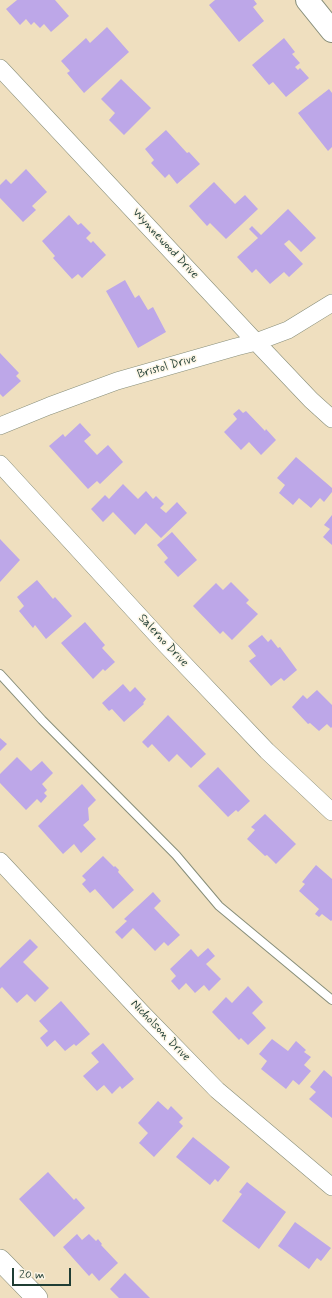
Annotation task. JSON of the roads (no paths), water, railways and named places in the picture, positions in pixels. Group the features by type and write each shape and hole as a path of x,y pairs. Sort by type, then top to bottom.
{"main road":[{"path":"306,0 332,31"}],"street":[{"name":"Wynnewood Drive","path":"0,68 256,342 311,400 332,419"},
{"name":"Bristol Drive","path":"0,426 117,381 256,342 288,330 332,303"},
{"name":"Salerno Drive","path":"0,464 165,644 267,751 332,812"},
{"name":"Nicholson Drive","path":"0,861 141,1012 217,1090 332,1187"},
{"path":"0,1260 37,1298"}],"lane":[{"path":"0,674 42,720 176,855 219,906 332,1000"}]}
